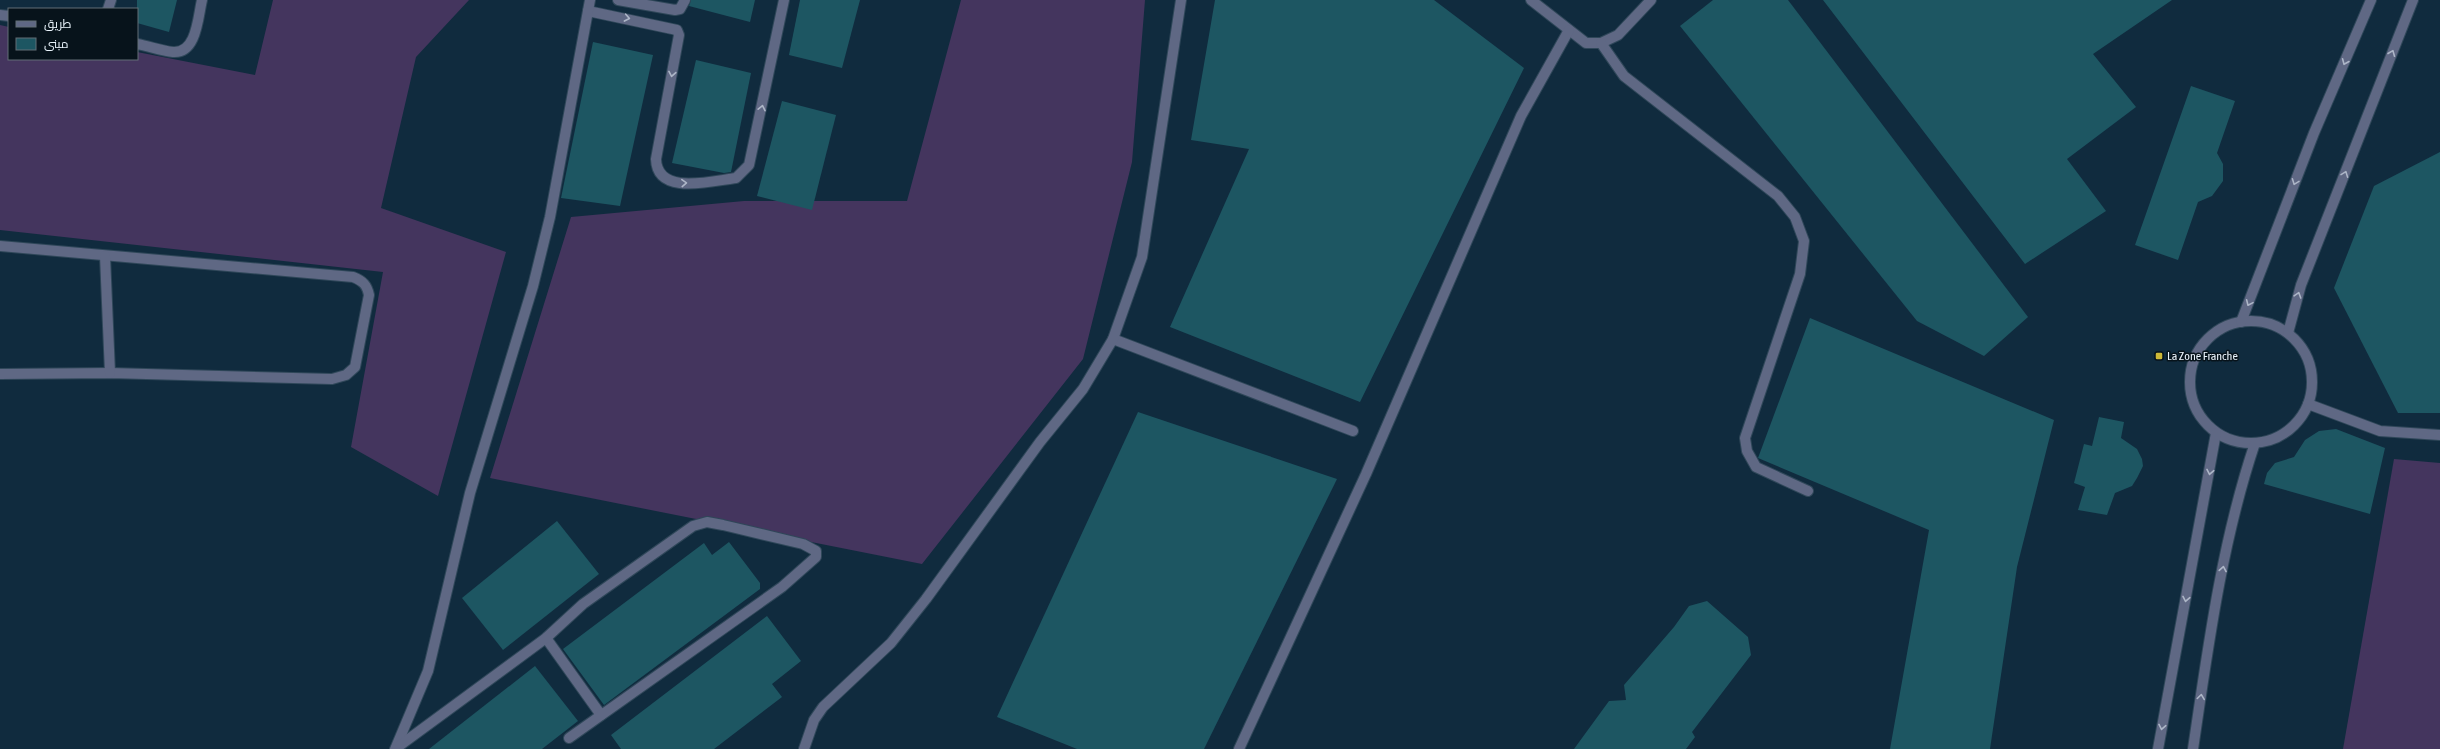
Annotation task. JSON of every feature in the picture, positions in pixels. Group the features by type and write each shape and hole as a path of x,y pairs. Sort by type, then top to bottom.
{"street":[{"path":"138,44 175,52 184,49 192,42 202,0"},
{"path":"395,748 428,671 470,493 533,286 550,217 590,0"},
{"path":"618,0 680,10 685,0"},
{"path":"588,11 677,30 679,35 656,158 657,169 664,178 679,183 736,178 749,166 784,0"},
{"path":"804,749 814,720 823,707 891,643 926,599 1040,442 1084,389 1113,339 1142,257 1181,0"},
{"path":"1531,0 1586,43 1601,43 1618,35 1651,0"},
{"path":"2241,322 2314,133 2371,0"},
{"path":"2288,333 2301,285 2413,0"},
{"path":"1239,749 1366,474 1521,116 1569,30"},
{"path":"1601,43 1624,76 1778,196 1795,216 1804,241 1800,274 1745,438 1747,451 1756,467 1808,491"},
{"path":"0,246 353,277 361,280 367,287 369,295 355,367 346,375 332,378 110,373 0,374"},
{"path":"105,256 110,373"},
{"path":"2251,320 2270,323 2288,333 2302,347 2310,365 2312,385 2308,404 2298,422 2282,436 2262,443 2241,444 2216,433 2205,424 2194,406 2189,385 2191,364 2200,346 2214,332 2231,323 2251,320"},
{"path":"1113,339 1353,431"},
{"path":"2308,404 2380,431 2440,435"},
{"path":"2158,749 2216,433"},
{"path":"2193,749 2202,683 2226,553 2255,443"},
{"path":"395,748 546,638 583,604 693,526 707,522 723,525 803,544 816,551 816,557 782,587 569,738"},
{"path":"546,638 601,715"}],"shaded area":[{"path":"273,0 469,0 416,57 381,208 506,252 438,496 351,447 383,272 0,230 0,25 8,27 8,60 138,60 138,52 255,75"},
{"path":"961,0 1145,0 1132,162 1083,359 922,564 490,478 571,217 744,201 907,201"},
{"path":"2394,459 2440,463 2440,749 2343,749"}],"building":[{"path":"137,0 177,0 169,32 138,23"},
{"path":"691,0 755,0 750,22 689,6"},
{"path":"800,0 860,0 842,68 789,55"},
{"path":"1215,0 1434,0 1524,68 1360,402 1170,327 1249,149 1191,140"},
{"path":"1713,0 1788,0 2028,317 1984,356 1917,321 1680,26"},
{"path":"1823,0 2172,0 2093,54 2136,107 2067,159 2106,211 2025,264"},
{"path":"593,42 653,55 620,206 561,198"},
{"path":"696,60 751,73 731,172 724,173 672,163"},
{"path":"2191,86 2235,101 2217,153 2223,164 2223,181 2212,196 2198,202 2178,260 2135,245"},
{"path":"782,101 836,115 812,210 757,196"},
{"path":"2440,152 2440,413 2398,413 2334,288 2374,186"},
{"path":"1810,318 2054,420 2017,567 1990,749 1890,749 1929,530 1758,458"},
{"path":"1138,412 1337,479 1204,749 1077,749 997,717"},
{"path":"2099,417 2124,422 2121,438 2137,449 2142,459 2143,466 2132,486 2115,493 2107,515 2078,510 2085,487 2074,483 2084,444 2092,446"},
{"path":"2336,429 2385,448 2370,514 2264,484 2267,473 2275,463 2294,457 2305,440 2319,431"},
{"path":"557,521 599,574 503,650 462,598"},
{"path":"729,542 760,583 760,589 604,705 563,649 704,543 712,555"},
{"path":"1707,601 1748,637 1751,655 1692,732 1695,737 1686,749 1574,749 1609,701 1626,700 1624,685 1674,627 1689,606"},
{"path":"767,616 801,661 772,684 782,697 714,749 621,749 611,735"},
{"path":"535,666 578,721 542,749 429,749"}],"place":[{"name":"La Zone Franche","path":"2159,356"}]}
